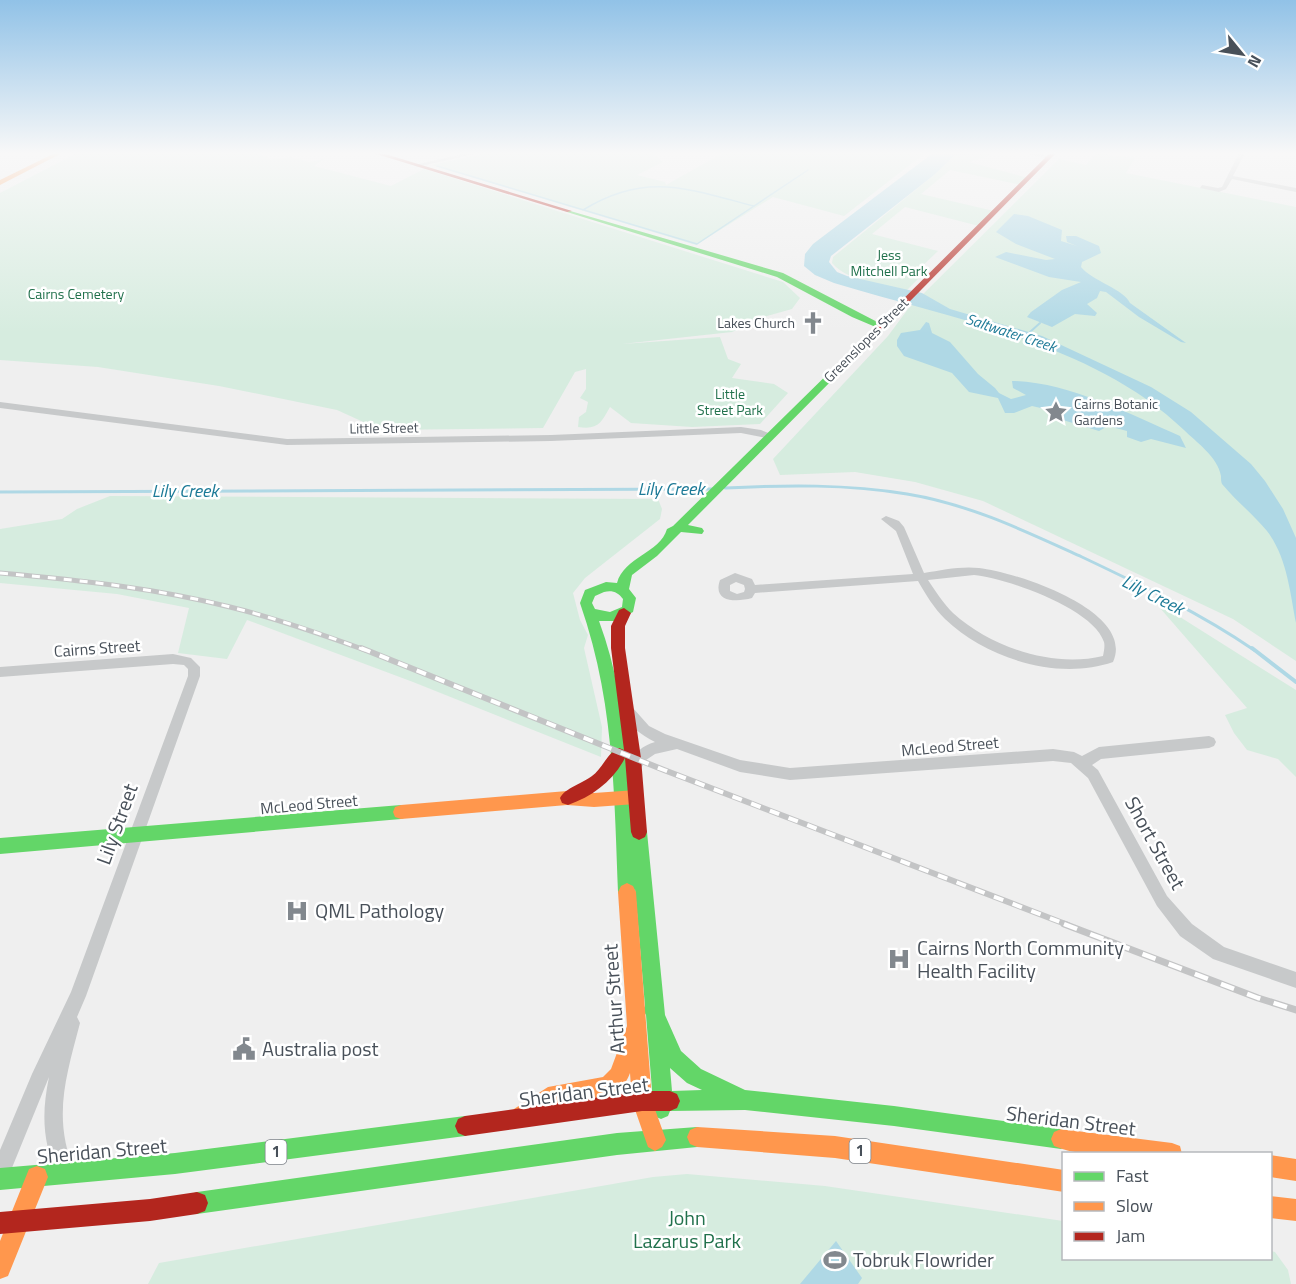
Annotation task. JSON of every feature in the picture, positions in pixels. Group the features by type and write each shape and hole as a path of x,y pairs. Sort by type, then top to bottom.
{"main road":[{"path":"575,213 780,275 805,286 857,317 881,326"},
{"name":"Greenslopes Street","path":"623,590 622,581 626,572 653,553 679,528 993,213"},
{"name":"Greenslopes Street","path":"595,589 678,519 703,502"},
{"path":"632,558 679,528 698,531"},
{"path":"612,586 623,590 630,602 624,613 611,618 603,618 591,613 586,598 595,589 612,586"},
{"name":"Arthur Street","path":"591,613 614,694 618,755 629,797 645,893 653,1010 663,1102 655,1140"},
{"name":"Arthur Street","path":"624,613 618,626 617,639 634,768 629,797 635,1030 642,1101 655,1140"},
{"path":"567,798 604,778 615,764 618,755"},
{"name":"McLeod Street","path":"0,846 567,798 594,800 629,797"},
{"path":"653,1010 674,1058 700,1079 745,1100"},
{"path":"515,1120 555,1094 607,1086 614,1082 635,1030"},
{"name":"Sheridan Street","path":"0,1179 67,1175 261,1154 642,1101 745,1100 894,1116 1157,1152"},
{"name":"1","path":"0,1223 150,1210 655,1140 717,1137 751,1138 848,1149 1062,1181"},
{"path":"1272,1166 1296,1170"},
{"path":"0,1268 37,1177"},
{"path":"1272,1207 1296,1210"}],"street":[{"name":"Little Street","path":"0,405 287,442 551,438 727,430 750,430 771,436"},
{"path":"751,589 921,577 947,573 981,572 1049,592 1080,610 1101,626 1111,640 1113,652 1109,659 1101,663 1084,664 1048,662 993,644 949,616 921,577 899,526 886,519"},
{"name":"Cairns Street","path":"0,672 173,659 187,661 194,667"},
{"name":"Lily Street","path":"0,1173 38,1080 78,996 191,687 194,667"},
{"name":"McLeod Street","path":"627,711 651,734 740,766 789,774 1053,755 1074,758 1083,763"},
{"path":"1083,763 1099,753 1209,742"},
{"name":"McLeod Street","path":"634,768 643,754 657,746 691,748"},
{"name":"Short Street","path":"1083,763 1094,774 1168,910 1196,939 1227,957 1296,980"},
{"name":"Lily Street","path":"67,1175 55,1147 53,1112 58,1075 78,996"}],"green space":[{"path":"0,213 564,213 783,282 800,298 792,309 767,316 732,332 622,344 720,337 728,359 741,364 732,378 774,384 788,393 760,424 692,427 631,423 610,407 595,426 578,427 579,417 586,412 588,402 580,398 586,389 586,369 575,372 543,428 381,430 337,410 219,386 98,367 0,360"},
{"path":"590,213 747,213 696,245"},
{"path":"832,213 848,213 844,216"},
{"name":"Jess Mitchell Park","path":"887,213 898,213 872,234 938,251 916,272 920,277 906,291 877,285 848,275 832,263 833,257"},
{"name":"Jess Mitchell Park","path":"928,213 992,213 979,226"},
{"name":"Cairns Botanic Gardens","path":"1005,213 1296,213 1296,661 1233,619 983,501 915,482 855,472 780,475 773,459 888,336 908,309"},
{"path":"110,496 658,499 662,509 660,519 585,578 573,593 580,620 588,635 584,648 602,727 601,757 413,682 247,620 227,659 178,653 189,608 117,594 0,583 0,529 62,519 77,509"},
{"path":"1153,600 1296,690 1296,777 1278,759 1247,750 1234,733 1225,715 1247,708"},
{"name":"John Lazarus Park","path":"687,1174 825,1186 1062,1221 1062,1260 1272,1260 1272,1251 1288,1270 1291,1284 148,1284 159,1263 653,1177"}],"water":[{"name":"Saltwater Creek","path":"854,213 886,213 831,256 829,262 837,272 922,293 950,309 1042,336 1151,387 1191,412 1251,464 1283,509 1296,538 1296,623 1283,563 1274,541 1222,484 1216,462 1206,450 1147,400 1107,375 1064,354 972,322 834,283 815,275 804,266 805,254 813,244"},
{"path":"1014,214 1028,216 1062,230 1061,241 1077,246 1067,242 1066,236 1076,236 1099,246 1101,253 1082,262 1081,267 1092,277 1121,293 1130,303 1186,343 1139,317 1106,292 1100,291 1097,298 1087,304 1097,313 1095,316 1075,314 1052,327 1027,317 1062,290 1081,282 1049,277 995,257 1006,252 1046,260 1055,259 1016,244 996,232"},
{"path":"926,322 929,323 932,333 950,342 978,374 999,393 1011,399 1026,395 1013,388 1012,381 1055,387 1119,409 1180,436 1186,448 1151,439 1141,442 1127,437 1127,431 1108,426 1099,431 1053,417 1045,409 1032,406 1014,413 1005,413 998,398 969,392 952,373 904,356 897,346 901,333 920,330"},
{"name":"Tobruk Flowrider","path":"836,1241 862,1278 858,1284 800,1284"}],"waterway":[{"path":"593,213 697,244 744,213"},
{"name":"Saltwater Creek","path":"1030,332 1040,323"},
{"name":"Lily Creek","path":"725,488 794,486 862,488 907,494 975,511 1018,528 1126,578 1191,612 1254,650"},
{"name":"Lily Creek","path":"0,492 712,489"},
{"name":"Lily Creek","path":"1252,648 1296,682"}],"railway":[{"path":"0,573 116,586 202,600 281,621 365,650"},
{"path":"361,648 664,770 1068,925"},
{"path":"1064,924 1258,998 1296,1010"}],"traffic: fast":[{"path":"575,213 780,275 855,315 881,326"},
{"path":"623,590 623,583 628,572 653,553 850,357"},
{"path":"671,532 679,528 698,531"},
{"path":"591,613 601,617 615,617 628,609 630,598 616,587 606,587 590,593 586,603 608,673 614,709 621,782 627,892"},
{"path":"0,846 401,812"},
{"path":"639,832 663,1102 661,1109"},
{"path":"653,1010 674,1058 694,1076 738,1097"},
{"path":"670,1101 745,1100 894,1116 1061,1139"},
{"path":"0,1179 175,1163 465,1126"},
{"path":"197,1203 617,1144 697,1137"}],"traffic: slow":[{"path":"401,812 567,798 594,800 636,797"},
{"path":"627,892 642,1101 655,1140"},
{"path":"521,1116 555,1094 607,1086 619,1076 635,1030"},
{"path":"697,1137 835,1147 1062,1181"},
{"path":"1061,1139 1157,1152"},
{"path":"1272,1166 1296,1170"},
{"path":"20,1221 37,1177"},
{"path":"1272,1207 1296,1210"},
{"path":"0,1268 20,1221"}],"traffic: jam":[{"path":"850,357 993,213"},
{"path":"624,613 618,626 618,648 633,758 639,832"},
{"path":"568,798 598,781 615,763 619,755"},
{"path":"465,1126 642,1101 670,1101"},
{"path":"0,1223 150,1210 197,1203"}],"place":[{"name":"Lakes Church","path":"813,323"},
{"name":"Cairns Botanic Gardens","path":"1056,412"},
{"name":"QML Pathology","path":"297,911"},
{"name":"Cairns North Community Health Facility","path":"899,959"},
{"name":"Australia post","path":"244,1049"},
{"name":"Tobruk Flowrider","path":"835,1260"}],"park label":[{"name":"Cairns Cemetery","path":"76,294"},
{"name":"Little Street Park","path":"730,402"}]}
